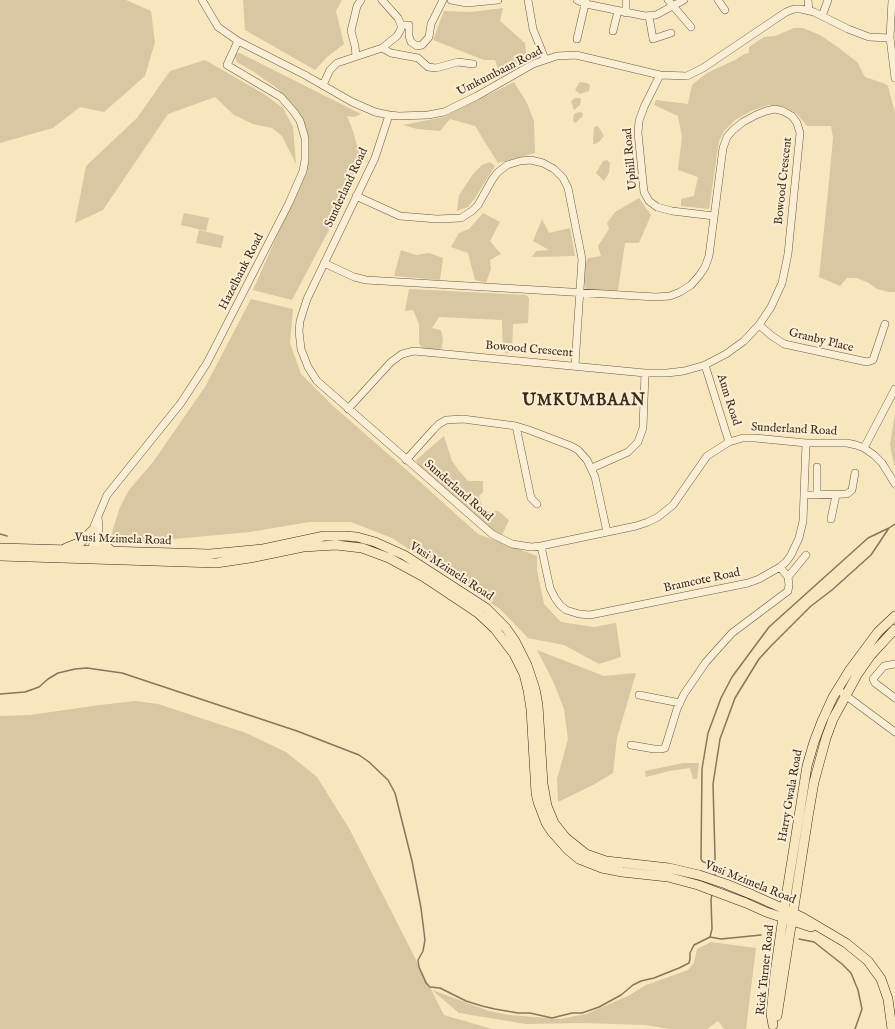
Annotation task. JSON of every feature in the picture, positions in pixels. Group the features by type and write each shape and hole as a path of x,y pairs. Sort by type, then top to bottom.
{"main road":[{"path":"63,550 96,533 111,552"},
{"name":"Vusi Mzimela Road","path":"0,548 63,550 95,555 111,552 210,554 230,553 263,548 312,538 345,536 357,537 375,542 404,555 486,608 506,628 515,641 535,690 538,705 543,784 547,806 554,823 566,838 586,854 606,861 659,866 699,874 765,900 810,927 823,931"},
{"name":"Vusi Mzimela Road","path":"0,556 95,555 216,563 250,558 303,546 336,545 362,548 401,564 478,613 495,628 514,654 524,674 531,708 536,793 538,802 546,823 568,850 579,859 602,868 622,872 657,875 698,885 766,912 802,917 823,931 854,948 868,960 884,985 888,999 892,1029"},
{"name":"Harry Gwala Road","path":"788,915 788,888 807,766 822,721 837,689 864,650 878,632 895,616"},
{"name":"Harry Gwala Road","path":"788,915 819,759 833,719 857,675 871,655 895,629"},
{"path":"765,900 781,896 788,888"},
{"path":"766,912 777,921 786,933 797,929 810,927"},
{"name":"Rick Turner Road","path":"773,1027 777,1015 788,915"}],"street":[{"name":"Umkumbaan Road","path":"202,0 218,27 238,41 324,85 352,102 375,112 389,115 428,115 444,112 520,71 545,59 557,56 576,55 660,75 680,77 687,76 696,73 786,12 794,9 810,11 856,33 869,37 890,38"},
{"path":"356,56 351,31 357,6 361,0"},
{"path":"324,85 332,66 356,56 382,48 397,36 401,29 401,25 398,18 382,0"},
{"path":"401,25 409,25 409,36 411,42 415,46 422,45 428,37 431,24 443,0"},
{"path":"451,0 459,3 474,3 498,0"},
{"path":"528,0 533,29 545,59"},
{"path":"577,0 638,16 656,15 684,0"},
{"path":"613,31 626,0"},
{"path":"668,0 691,27"},
{"path":"718,0 725,10"},
{"path":"808,0 810,11"},
{"path":"822,16 828,0"},
{"path":"892,0 893,28 890,38 895,78"},
{"path":"576,39 586,2"},
{"path":"649,16 654,39 671,33"},
{"name":"Hazelbank Road","path":"95,555 98,518 102,504 112,486 181,403 207,364 289,203 303,170 305,160 304,138 300,122 294,112 281,97 227,65 238,41"},
{"path":"382,48 391,53 418,58 428,68 436,68 458,62 473,64"},
{"name":"Uphill Road","path":"660,75 644,107 639,121 638,133 644,192 650,202 657,207 672,211 714,216"},
{"name":"Bowood Crescent","path":"324,263 354,277 366,280 580,293 656,297 670,296 691,285 705,267 709,256 722,148 727,137 743,122 766,111 775,110 783,111 792,116 797,123 800,133 800,145 785,272 778,294 771,307 759,325 737,346 705,365 675,372 645,373 575,365 410,352 402,354 391,362 348,409"},
{"name":"Sunderland Road","path":"389,115 375,158 306,299 299,331 304,359 317,381 492,534 512,544 531,547 636,526 648,522 662,514 673,505 707,456 729,442 743,438 806,443 847,443 864,448"},
{"path":"356,196 400,216 437,219 461,218 478,205 497,173 507,165 525,160 543,163 554,169 560,174 568,188 582,259 575,365"},
{"name":"Granby Place","path":"759,325 784,344 860,362 867,362 873,360 885,324"},
{"name":"Aum Road","path":"705,365 729,442"},
{"path":"592,468 628,452 638,442 642,428 645,373"},
{"path":"895,389 864,448 882,463 895,484"},
{"path":"406,460 439,424 446,420 463,419 516,426 530,430 571,446 582,454 592,468 607,532"},
{"path":"516,426 531,498 537,504"},
{"name":"Bramcote Road","path":"541,546 550,588 555,598 566,610 585,615 748,583 759,579 780,567 791,555 799,538 802,526 806,443"},
{"path":"817,467 817,495"},
{"path":"804,495 844,495 852,490 855,473"},
{"path":"831,519 836,495"},
{"path":"788,577 806,555"},
{"path":"630,744 654,749 664,748 680,703 706,662 725,639 753,616 787,593 789,585 788,577 780,567"},
{"path":"895,664 884,666 873,679 879,687 895,698"},
{"path":"837,689 895,732"},
{"path":"639,695 680,703"}],"shaded area":[{"path":"0,0 126,0 151,11 155,42 145,76 104,112 80,107 53,128 0,143"},
{"path":"243,0 342,0 336,11 344,44 327,57 315,70 245,30"},
{"path":"503,8 500,21 525,43 527,58 514,65 501,77 495,60 484,60 433,40 444,11 471,12"},
{"path":"794,28 803,28 820,35 857,62 865,77 888,86 895,113 895,292 877,289 867,282 856,278 847,278 840,286 819,277 833,138 831,126 807,126 796,113 783,106 768,105 751,111 735,120 724,131 719,141 709,209 681,206 681,199 694,196 698,177 678,170 682,137 678,116 654,105 656,100 688,104 692,85 707,73 737,59 744,54 749,53 749,47 764,37 775,36"},
{"path":"240,53 361,114 354,117 347,116 361,160 329,230 292,300 253,290 307,168 307,131 291,103 278,89 237,62 234,54"},
{"path":"205,60 264,94 283,108 293,127 296,164 282,136 272,128 253,124 234,115 215,97 168,114 103,210 75,223 86,166 137,118 170,71"},
{"path":"514,82 527,103 534,121 535,153 498,163 475,126 450,119 440,131 417,129 403,125 444,117"},
{"path":"580,82 590,85 589,91 580,94 575,90"},
{"path":"575,98 581,99 580,105 574,110 571,101"},
{"path":"579,112 583,113 582,117 575,123 573,121 574,114"},
{"path":"598,126 604,136 600,141 593,144 594,127"},
{"path":"607,160 610,163 609,173 604,181 596,173 603,161"},
{"path":"490,162 495,166 475,198 468,207 457,211 459,195 473,174 482,165"},
{"path":"639,198 651,215 639,243 625,243 618,290 610,292 602,290 589,290 585,288 585,264 588,258 601,256 598,246 609,229 607,223 615,212"},
{"path":"184,213 209,218 206,231 181,225"},
{"path":"483,213 500,222 490,241 501,254 490,260 491,269 486,283 475,280 468,253 451,247 459,233 469,229"},
{"path":"542,219 549,233 570,228 575,256 532,257 536,251 549,250 533,241"},
{"path":"199,230 224,236 221,248 196,243"},
{"path":"401,250 416,255 429,253 443,258 440,280 394,276"},
{"path":"409,289 526,295 529,298 528,323 513,324 512,351 508,353 503,352 502,320 439,317 432,328 441,330 443,339 442,348 436,350 422,348 419,343 419,324 413,310 405,311"},
{"path":"251,299 293,309 290,343 301,374 332,405 478,534 537,556 537,570 544,604 561,622 594,627 616,623 621,657 599,664 564,645 528,638 500,609 392,538 351,522 309,522 250,532 152,541 111,540 120,507 129,490 153,462 205,387"},
{"path":"895,413 895,466 890,445"},
{"path":"444,436 452,461 460,472 468,481 483,481 483,492 479,496 484,512 498,511 509,520 501,537 418,464 416,460"},
{"path":"537,650 604,676 636,673 617,738 613,773 593,785 558,802 557,779 568,739 564,709 553,681"},
{"path":"135,701 158,704 246,733 286,752 317,777 350,830 444,1015 492,1029 0,1029 0,716 30,715"},
{"path":"683,763 699,763 697,779 693,779 690,768 669,771 646,777 645,771"},
{"path":"711,942 756,948 746,1029 724,1029 718,1021 707,1029 670,1029 646,1025 583,1023 526,1024 459,1013 432,990 489,1011 510,1015 560,1019 586,1014 628,996 646,985 688,970 694,963 697,949"}],"waterway":[{"path":"715,876 713,784 720,739 735,698 759,659 770,647 811,606 832,590 871,555 889,528 895,524"},
{"path":"714,872 710,865 701,859 702,769 708,733 721,698 732,677 769,627 868,538 889,528"},
{"path":"0,534 7,536"},
{"path":"0,694 25,692 39,687 58,673 75,669 87,668 122,673 297,731 359,755 369,762 388,780 395,793 412,861 421,908 425,940 423,951 418,960 419,967 426,983 430,987 440,988 466,1001 482,1006 518,1013 530,1013 552,1018 572,1013 582,1013 599,1007 621,995 633,985 641,981 654,978 689,963 690,953 694,945 710,937 712,929 712,894"},
{"path":"710,937 721,939 761,935"},
{"path":"799,939 814,942 851,973 858,990 862,1009 855,1029"}],"district":[{"name":"UMKUMBAAN","path":"584,402"}]}
